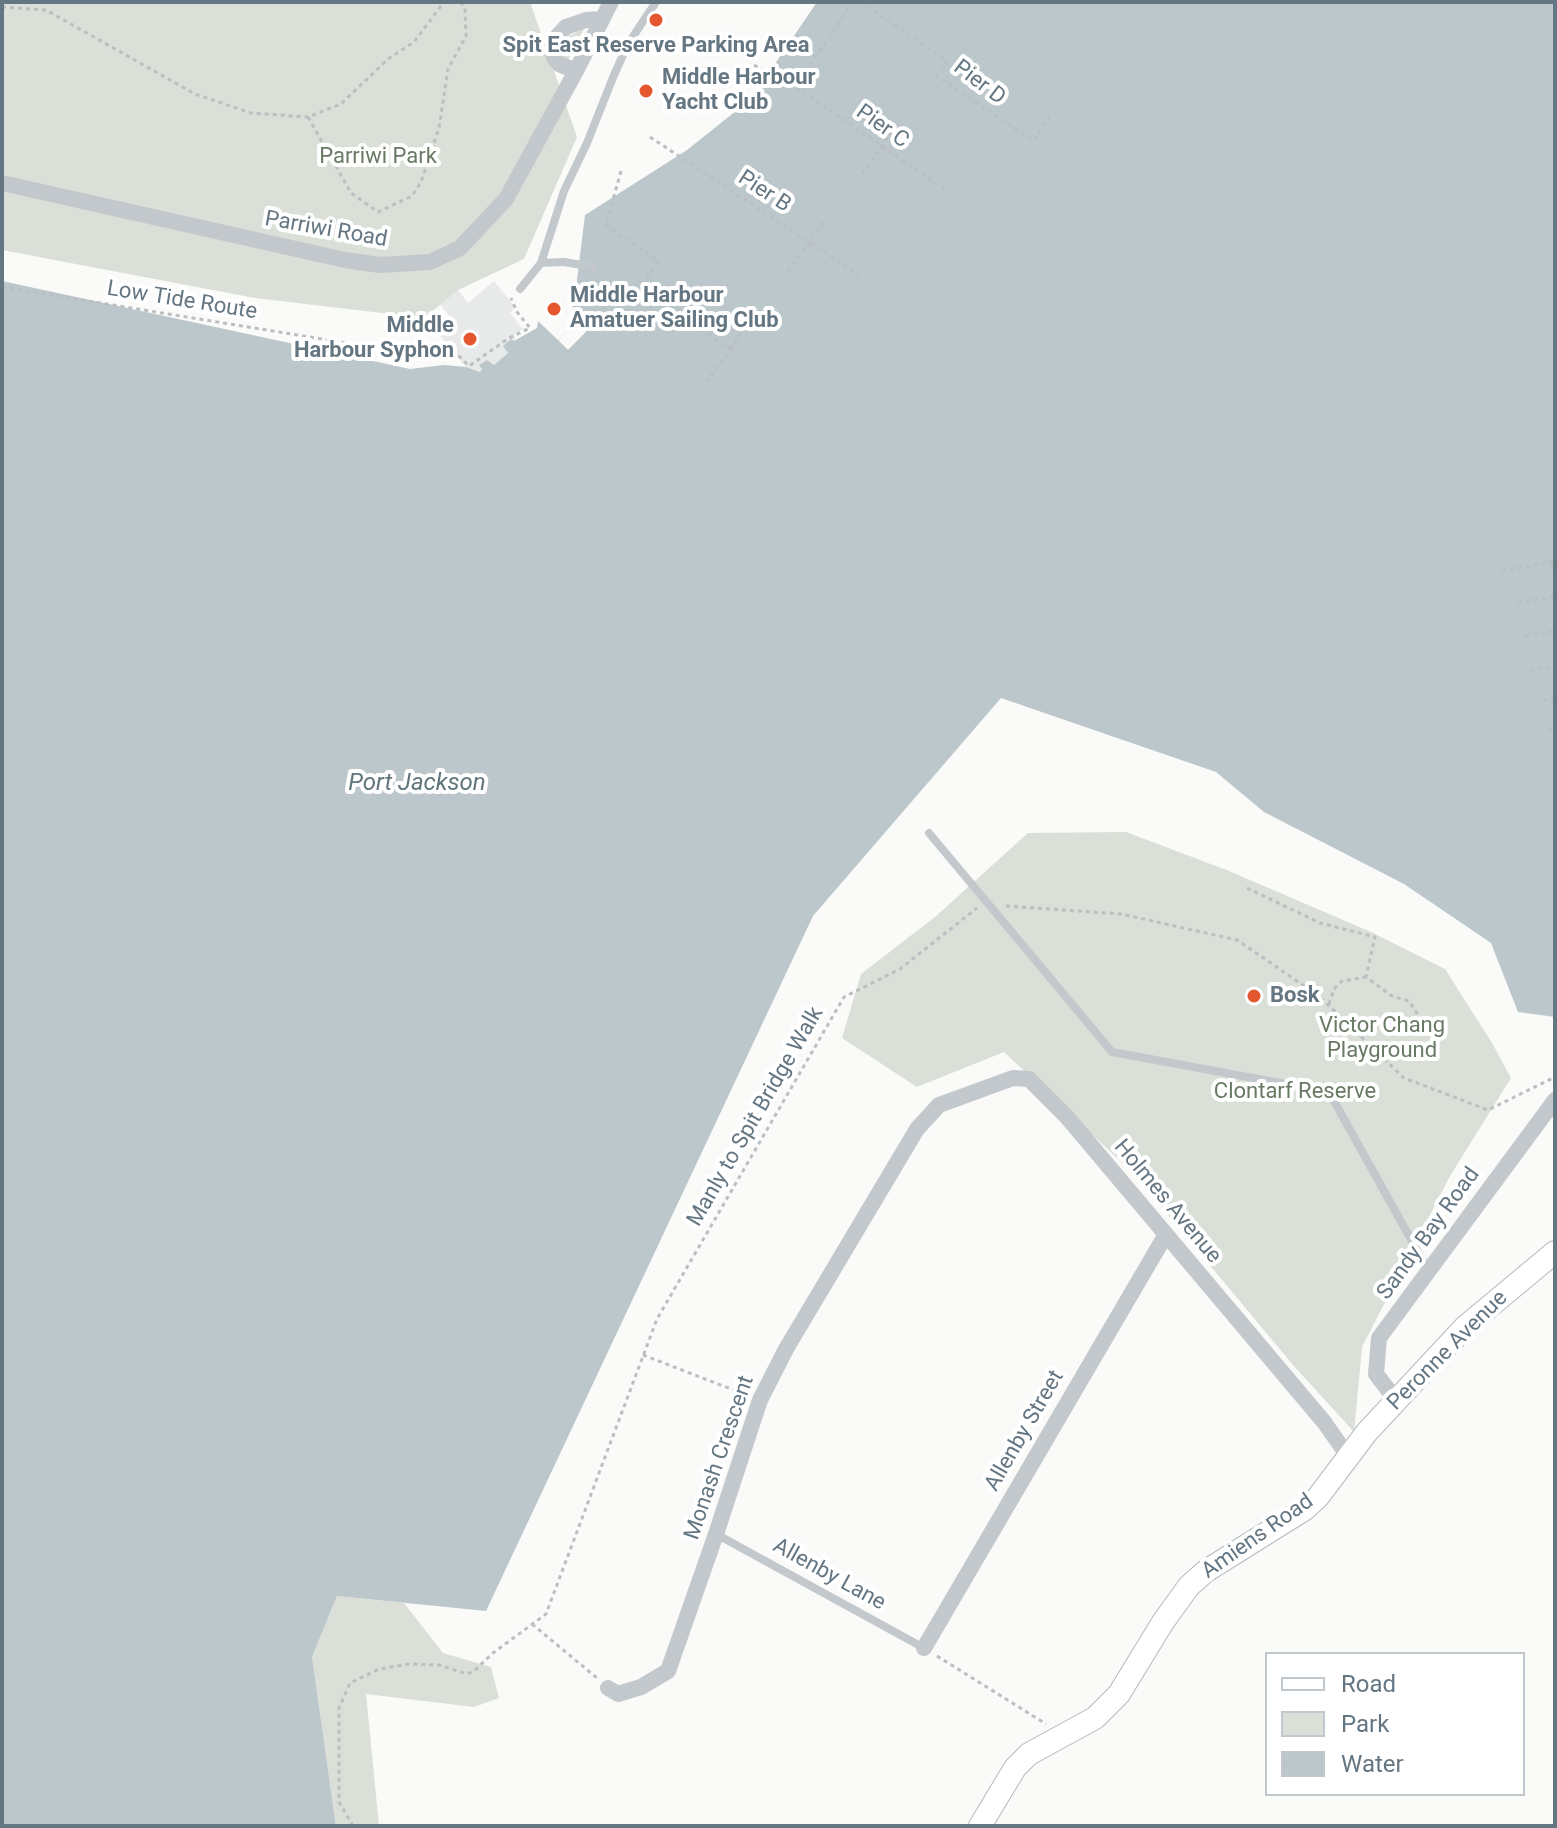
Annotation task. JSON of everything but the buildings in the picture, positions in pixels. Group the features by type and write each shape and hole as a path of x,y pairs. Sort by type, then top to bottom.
{"street":[{"path":"576,71 555,59 551,50 554,40 566,27 607,8"},
{"name":"Parriwi Road","path":"2,183 345,260 380,265 430,262 460,248 506,199 607,8"},
{"name":"Holmes Avenue","path":"917,1129 939,1105 1013,1078 1029,1079 1067,1117 1324,1422 1348,1456"},
{"name":"Sandy Bay Road","path":"1396,1400 1376,1374 1379,1338 1555,1100"},
{"name":"Monash Crescent","path":"608,1688 618,1694 641,1687 668,1671 760,1400 786,1349 917,1129"},
{"name":"Allenby Street","path":"924,1648 1165,1236"},
{"name":"Peronne Avenue","path":"1348,1456 1465,1327 1555,1252"},
{"name":"Amiens Road","path":"980,1826 1015,1768 1029,1754 1095,1718 1119,1694 1189,1586 1206,1571 1305,1509 1318,1497 1348,1456"}],"lane":[{"path":"520,289 541,263 564,191 614,75 628,44 656,2"},
{"path":"541,263 564,262 593,267"},
{"path":"929,833 1112,1052 1329,1092 1428,1271"},
{"name":"Allenby Lane","path":"716,1534 924,1648"}],"path":[{"path":"2,7 46,10 195,94 251,113 308,117 341,104 388,59 414,42 444,2"},
{"path":"308,117 351,193 378,212 412,196 421,182 439,128 448,69 466,36 465,10 461,2"},
{"path":"796,87 853,2"},
{"name":"Pier D","path":"861,2 947,61 937,76 1033,141 1051,114"},
{"name":"Pier C","path":"754,65 796,87 950,193"},
{"path":"862,174 899,121"},
{"name":"Pier B","path":"650,137 859,275"},
{"path":"621,171 606,225 658,261 641,287 731,350"},
{"path":"788,271 824,221"},
{"name":"Low Tide Route","path":"2,287 453,359 458,355 469,366 509,338 530,328 517,312 511,297 520,289"},
{"path":"706,382 731,350 748,320"},
{"path":"1502,571 1554,562 1555,576"},
{"path":"1518,603 1555,596"},
{"path":"1525,636 1555,631"},
{"path":"1531,670 1555,666"},
{"path":"1543,700 1555,698"},
{"path":"1548,731 1555,729"},
{"path":"1247,888 1320,923 1375,937 1366,977"},
{"path":"988,901 1014,908 1121,914 1237,940 1329,1005 1404,1078 1488,1110 1555,1077"},
{"name":"Manly to Spit Bridge Walk","path":"353,1826 339,1802 339,1708 350,1683 379,1669 409,1664 439,1665 467,1674 546,1614 657,1319 844,997 900,969 988,901"},
{"path":"1329,1005 1334,989 1342,981 1366,977 1392,996 1409,1001 1420,1018"},
{"path":"643,1355 760,1400"},
{"path":"532,1624 608,1688"},
{"path":"924,1648 1062,1735"}],"shaded area":[{"path":"494,281 515,307 510,313 523,329 515,334 515,340 504,346 508,353 494,365 487,360 480,372 466,367 435,330 450,317 440,304 458,290 468,303"}],"green space":[{"name":"Parriwi Park","path":"2,2 530,2 577,137 524,259 458,290 424,318 255,298 2,250"},
{"path":"585,27 567,62 559,55 560,42"},
{"name":"Clontarf Reserve","path":"1126,832 1229,871 1371,932 1445,969 1511,1078 1450,1176 1362,1347 1354,1432 1293,1365 1133,1173 1004,1052 917,1087 842,1038 861,974 935,917 1028,833"},
{"path":"337,1596 404,1603 443,1653 491,1667 499,1698 474,1707 366,1694 379,1826 336,1826 312,1657"}],"water":[{"name":"Port Jackson","path":"817,2 1555,2 1555,1017 1518,1012 1491,943 1404,884 1264,812 1216,772 1001,698 813,916 486,1611 337,1596 312,1657 336,1826 2,1826 2,281 410,369 444,365 480,372 482,369 479,365 487,360 494,365 508,353 503,346 511,339 514,341 537,328 538,321 558,340 582,316 568,302 575,296 585,215 687,150 751,99"}],"pier":[{"path":"576,322 586,332 568,350 558,340"}],"place":[{"name":"Spit East Reserve Parking Area","path":"656,20"},
{"name":"Middle Harbour Yacht Club","path":"646,91"},
{"name":"Middle Harbour Amatuer Sailing Club","path":"554,309"},
{"name":"Middle Harbour Syphon","path":"470,339"},
{"name":"Bosk","path":"1254,996"}],"park label":[{"name":"Victor Chang Playground","path":"1382,1038"}]}
